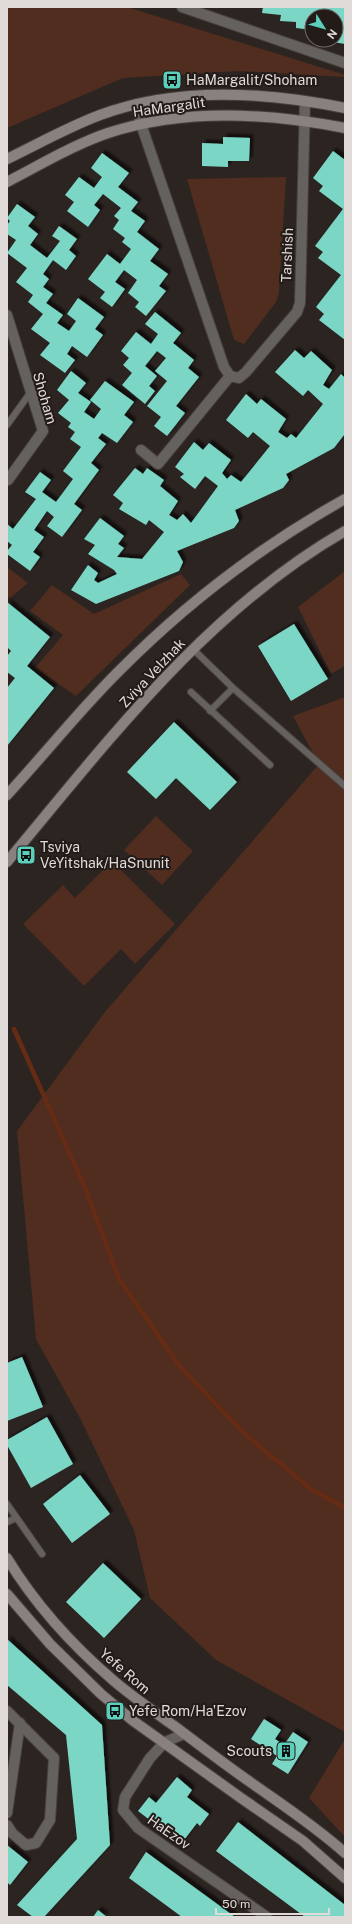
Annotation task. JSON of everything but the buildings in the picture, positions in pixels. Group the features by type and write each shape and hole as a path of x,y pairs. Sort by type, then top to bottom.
{"street":[{"path":"182,7 345,63"},
{"name":"HaMargalit","path":"7,159 68,128 101,115 136,104 207,95 237,95 305,101 345,108"},
{"name":"Tarshish","path":"230,376 239,378 246,372 297,312 300,303 305,101"},
{"path":"136,104 141,124 224,367 230,376 158,464 141,450"},
{"name":"HaMargalit","path":"7,182 76,146 107,133 141,124 208,115 236,115 305,120 345,128"},
{"name":"Shoham","path":"7,315 43,431 8,480"},
{"name":"Zviya VeIzhak","path":"7,795 75,718 118,673 186,609 252,556 317,514 345,499"},
{"name":"Zviya VeIzhak","path":"7,862 105,744 193,649 244,603 287,569 345,531"},
{"name":"Yefe Rom","path":"7,1558 40,1605 88,1657 144,1705 314,1826 345,1853"},
{"path":"7,1594 25,1617 75,1670 122,1711 241,1798 303,1841 345,1878"},
{"path":"7,1711 54,1758 50,1820 36,1843 26,1845 12,1833 7,1825"},
{"path":"7,1813 20,1723"},
{"name":"HaEzov","path":"184,1734 165,1742 150,1758 125,1797 123,1810 138,1828 267,1917"}],"lane":[{"path":"7,424 30,393"},
{"path":"193,649 233,688 345,786"},
{"path":"210,711 233,688"},
{"path":"191,692 270,765"},
{"path":"7,1504 42,1554"},
{"path":"7,1522 16,1518"}],"shaded area":[{"path":"7,7 127,7 345,75 345,77 239,71 123,78 7,128"},
{"path":"286,177 279,293 276,302 244,344 234,340 187,179"},
{"path":"7,567 28,583 10,598 7,596"},
{"path":"345,571 345,666 331,674 298,607"},
{"path":"181,574 190,585 76,696 35,668 63,635 30,611 52,585 94,614"},
{"path":"345,697 345,1732 216,1660 150,1598 134,1530 81,1420 36,1339 17,1131 105,1012 319,764 293,716"},
{"path":"156,816 193,851 162,885 124,850"},
{"path":"112,861 175,924 135,964 121,949 84,986 23,924 63,885 75,898"},
{"path":"345,1739 345,1837 309,1798"}],"waterway":[{"path":"14,1029 86,1190 119,1279 181,1368 246,1435 311,1489 345,1508"}],"place":[{"name":"HaMargalit/Shoham","path":"172,80"},
{"name":"Tsviya VeYitshak/HaSnunit","path":"26,855"},
{"name":"Yefe Rom/Ha'Ezov","path":"115,1711"},
{"name":"Scouts","path":"286,1751"}]}
